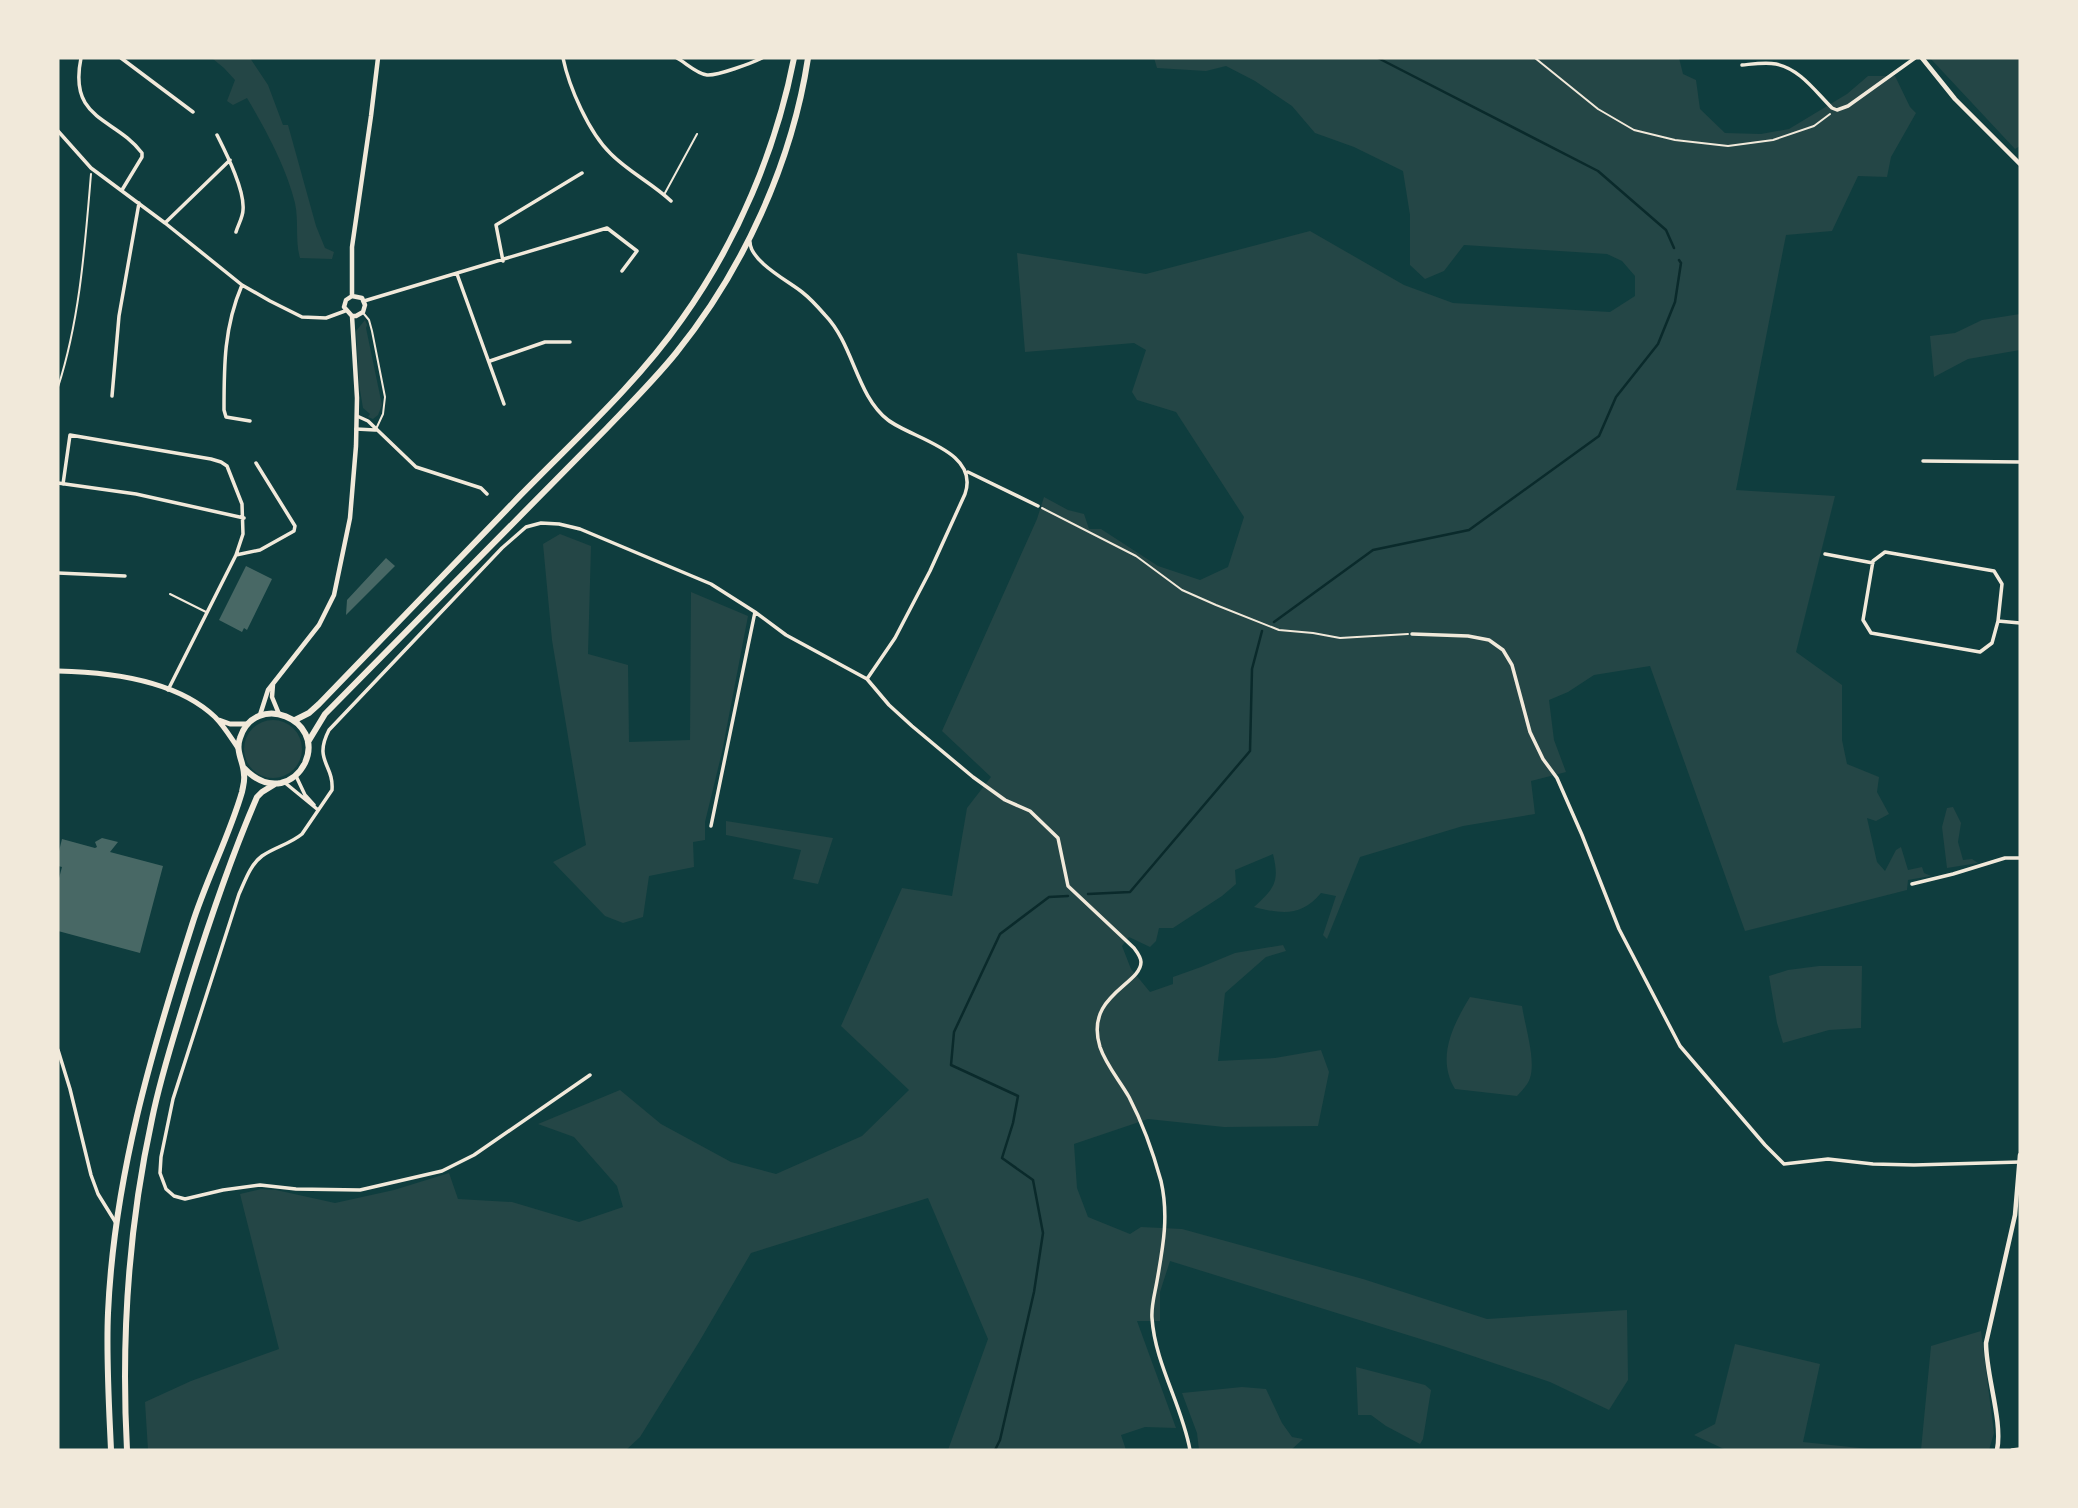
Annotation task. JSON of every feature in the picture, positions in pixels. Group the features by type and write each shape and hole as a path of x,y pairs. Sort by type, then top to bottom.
{"main road":[{"path":"295,720 319,704 628,384 682,319 745,210 772,141 794,58"},
{"path":"308,742 325,714 653,380 696,326 723,285 749,237 780,165 795,116 808,58"},
{"path":"58,671 120,676 168,690 196,703 219,720 230,724 247,724"},
{"path":"127,1450 125,1310 131,1234 152,1116 201,947 234,848 257,797 296,776 308,756 308,742 304,730 295,720 279,714 260,715 247,724 238,748"},
{"path":"111,1450 108,1313 117,1225 136,1116 148,1066 192,923 239,804 245,777 238,748 219,720"},
{"path":"243,767 258,780 280,783"}],"street":[{"path":"81,58 80,82 89,108 142,153 122,190"},
{"path":"121,58 193,112"},
{"path":"345,311 345,303 352,296 352,247 378,58"},
{"path":"562,58 584,116 596,137 611,155 671,201"},
{"path":"677,58 709,76 762,58"},
{"path":"1742,65 1774,64 1791,69 1837,110 1848,106 1915,58"},
{"path":"1922,58 1955,99 2020,164"},
{"path":"58,131 91,168 242,285 302,317 326,318 345,311"},
{"path":"217,135 239,184 244,210 236,232"},
{"path":"165,223 230,160"},
{"path":"503,261 496,225 582,173"},
{"path":"112,396 119,316 139,203"},
{"path":"364,301 607,228 637,251 622,271"},
{"path":"749,237 750,247 759,259 814,302 837,328 862,383 880,412 889,421 951,454 967,471 968,485 965,494 930,571 895,638 867,679"},
{"path":"457,274 504,404"},
{"path":"242,285 233,306 225,347 224,410 226,417 250,421"},
{"path":"345,311 352,316 359,315 365,309 364,301 352,296"},
{"path":"260,715 268,690 319,625 334,594 350,518 356,446 357,398 352,316"},
{"path":"490,361 545,342 570,342"},
{"path":"356,415 368,421 416,467 481,488 487,494"},
{"path":"356,429 375,430"},
{"path":"168,690 236,555 243,534 244,518 242,504 227,466 221,462 70,435 60,484 136,494 244,518"},
{"path":"1923,461 2020,462"},
{"path":"236,555 260,550 294,531 295,526 256,463"},
{"path":"967,471 1038,506"},
{"path":"590,1074 474,1154 442,1171 360,1190 296,1189 260,1185 223,1190 192,1199 179,1198 170,1193 160,1173 173,1099 239,894 255,863 302,834 332,790 322,752 323,740 328,730 502,548 526,527 541,523 580,529 711,584 786,635 867,679 897,712 953,760 1005,800 1030,811 1058,838 1068,886 1134,948 1141,963 1138,972 1105,1004 1098,1018 1098,1040 1104,1057 1142,1124 1161,1183 1166,1219 1165,1240 1152,1315 1163,1365 1190,1450"},
{"path":"1885,552 1994,571 2003,584 1998,621 1992,643 1980,652 1871,633 1863,620 1873,563 1885,552"},
{"path":"1825,554 1873,563"},
{"path":"58,573 125,576"},
{"path":"711,826 755,612"},
{"path":"1998,621 2020,623"},
{"path":"1412,634 1468,636 1489,640 1503,650 1512,666 1530,732 1543,760 1557,778 1619,929 1681,1046 1784,1164 1828,1159 1913,1165 2020,1162"},
{"path":"273,683 272,697 279,714"},
{"path":"296,776 317,809"},
{"path":"280,783 317,809"},
{"path":"1912,884 2005,858 2020,858"},
{"path":"58,1050 91,1175 98,1194 117,1225"},
{"path":"1999,1450 1986,1363 1986,1343 2015,1215 2020,1155"},
{"path":"2012,1450 2020,1449"}],"lane":[{"path":"664,194 697,134"},
{"path":"363,312 372,331 384,397 383,414 375,430"},
{"path":"170,594 206,612"}],"path":[{"path":"1535,58 1598,108 1634,130 1675,139 1728,146 1773,139 1814,126 1837,110"},
{"path":"58,387 73,328 83,259 91,168"},
{"path":"1038,506 1136,556 1182,590 1279,630 1340,638 1412,634"}],"shaded area":[{"path":"214,58 250,58 268,85 283,125 288,125 316,226 325,248 334,252 332,259 300,258 295,203 281,163 247,98 233,105 227,101 235,80"},
{"path":"1154,58 1679,58 1683,74 1696,80 1700,109 1725,133 1761,134 1789,129 1847,94 1868,76 1895,76 1910,107 1916,113 1891,157 1887,177 1858,176 1832,231 1786,235 1736,490 1835,496 1796,652 1842,685 1842,740 1847,764 1879,777 1877,792 1889,814 1876,821 1867,818 1877,862 1885,871 1896,850 1901,847 1908,870 1922,867 1924,873 1931,876 1908,880 1907,890 1745,931 1650,666 1594,675 1568,692 1549,700 1554,740 1566,772 1531,781 1535,814 1463,826 1360,857 1327,939 1323,935 1336,896 1321,893 1306,906 1290,912 1254,907 1274,884 1276,872 1273,854 1235,870 1236,884 1173,928 1159,928 1156,941 1150,947 1129,937 1122,946 1131,969 1150,992 1173,984 1173,977 1235,953 1283,945 1286,951 1266,957 1225,993 1218,1061 1275,1058 1321,1050 1329,1072 1318,1126 1224,1127 1148,1119 1074,1144 1077,1188 1088,1217 1130,1234 1141,1227 1182,1229 1363,1279 1487,1319 1627,1310 1628,1380 1609,1410 1550,1382 1170,1261 1160,1292 1160,1321 1137,1321 1176,1428 1145,1427 1121,1435 1126,1450 948,1450 988,1339 928,1198 751,1253 640,1437 626,1450 148,1450 145,1402 191,1381 279,1349 240,1194 261,1189 276,1190 335,1203 394,1190 449,1173 458,1199 512,1202 579,1222 623,1207 617,1186 574,1137 538,1124 620,1090 661,1124 731,1162 776,1174 862,1136 909,1090 841,1026 902,888 952,896 967,808 991,777 942,731 1037,519 1044,497 1068,510 1084,514 1089,529 1101,529 1158,566 1200,580 1228,567 1244,517 1176,412 1137,400 1132,392 1146,350 1134,343 1025,352 1017,253 1146,274 1310,231 1404,285 1453,303 1610,312 1635,296 1635,276 1622,261 1607,254 1464,245 1444,271 1425,279 1410,265 1410,215 1403,171 1354,147 1315,133 1292,106 1255,81 1226,66 1206,71 1157,68"},
{"path":"1930,58 2020,58 2020,146 2015,149"},
{"path":"2020,314 2020,350 1968,359 1934,377 1930,336 1955,333 1982,320"},
{"path":"365,320 382,405 373,419 368,417 370,414 363,408 359,384 356,331"},
{"path":"560,534 591,546 588,654 628,665 629,742 690,740 691,592 748,616 722,752 705,822 705,840 693,842 694,867 649,876 643,917 623,923 605,916 553,862 586,845 552,640 543,544"},
{"path":"273,720 289,725 297,733 302,749 297,765 289,773 273,778 257,773 249,765 244,749 249,733 257,725"},
{"path":"1953,807 1961,823 1958,842 1963,860 1972,859 1978,863 1947,868 1942,827 1947,808"},
{"path":"726,821 833,838 818,884 793,879 801,850 726,835"},
{"path":"1819,966 1862,966 1861,1028 1829,1030 1783,1043 1769,976 1788,970"},
{"path":"1470,997 1522,1006 1532,1071 1528,1083 1517,1096 1455,1089 1449,1077 1449,1042"},
{"path":"1981,1331 1994,1433 1989,1450 1921,1450 1931,1346"},
{"path":"1735,1344 1820,1364 1803,1442 1879,1450 1726,1450 1694,1435 1715,1424"},
{"path":"1356,1367 1425,1385 1431,1390 1420,1444 1371,1415 1358,1415"},
{"path":"1242,1387 1266,1389 1282,1423 1292,1437 1303,1439 1291,1450 1199,1450 1197,1433 1182,1393"}],"building":[{"path":"386,558 395,566 346,615 347,600"},
{"path":"246,566 272,579 247,630 244,628 242,632 219,620"},
{"path":"102,838 118,842 110,852 163,866 140,953 58,931 58,882 62,867 58,866 58,855 62,839 95,848 95,842"}],"waterway":[{"path":"1378,58 1598,171 1666,230 1674,248"},
{"path":"1274,622 1373,550 1469,530 1599,436 1616,397 1658,344 1675,302 1681,263 1679,260"},
{"path":"1088,894 1130,892 1250,751 1252,669 1262,631"},
{"path":"995,1450 1000,1440 1034,1292 1043,1233 1033,1180 1002,1158 1018,1096 951,1065 954,1032 1000,934 1049,897 1068,896"}]}
